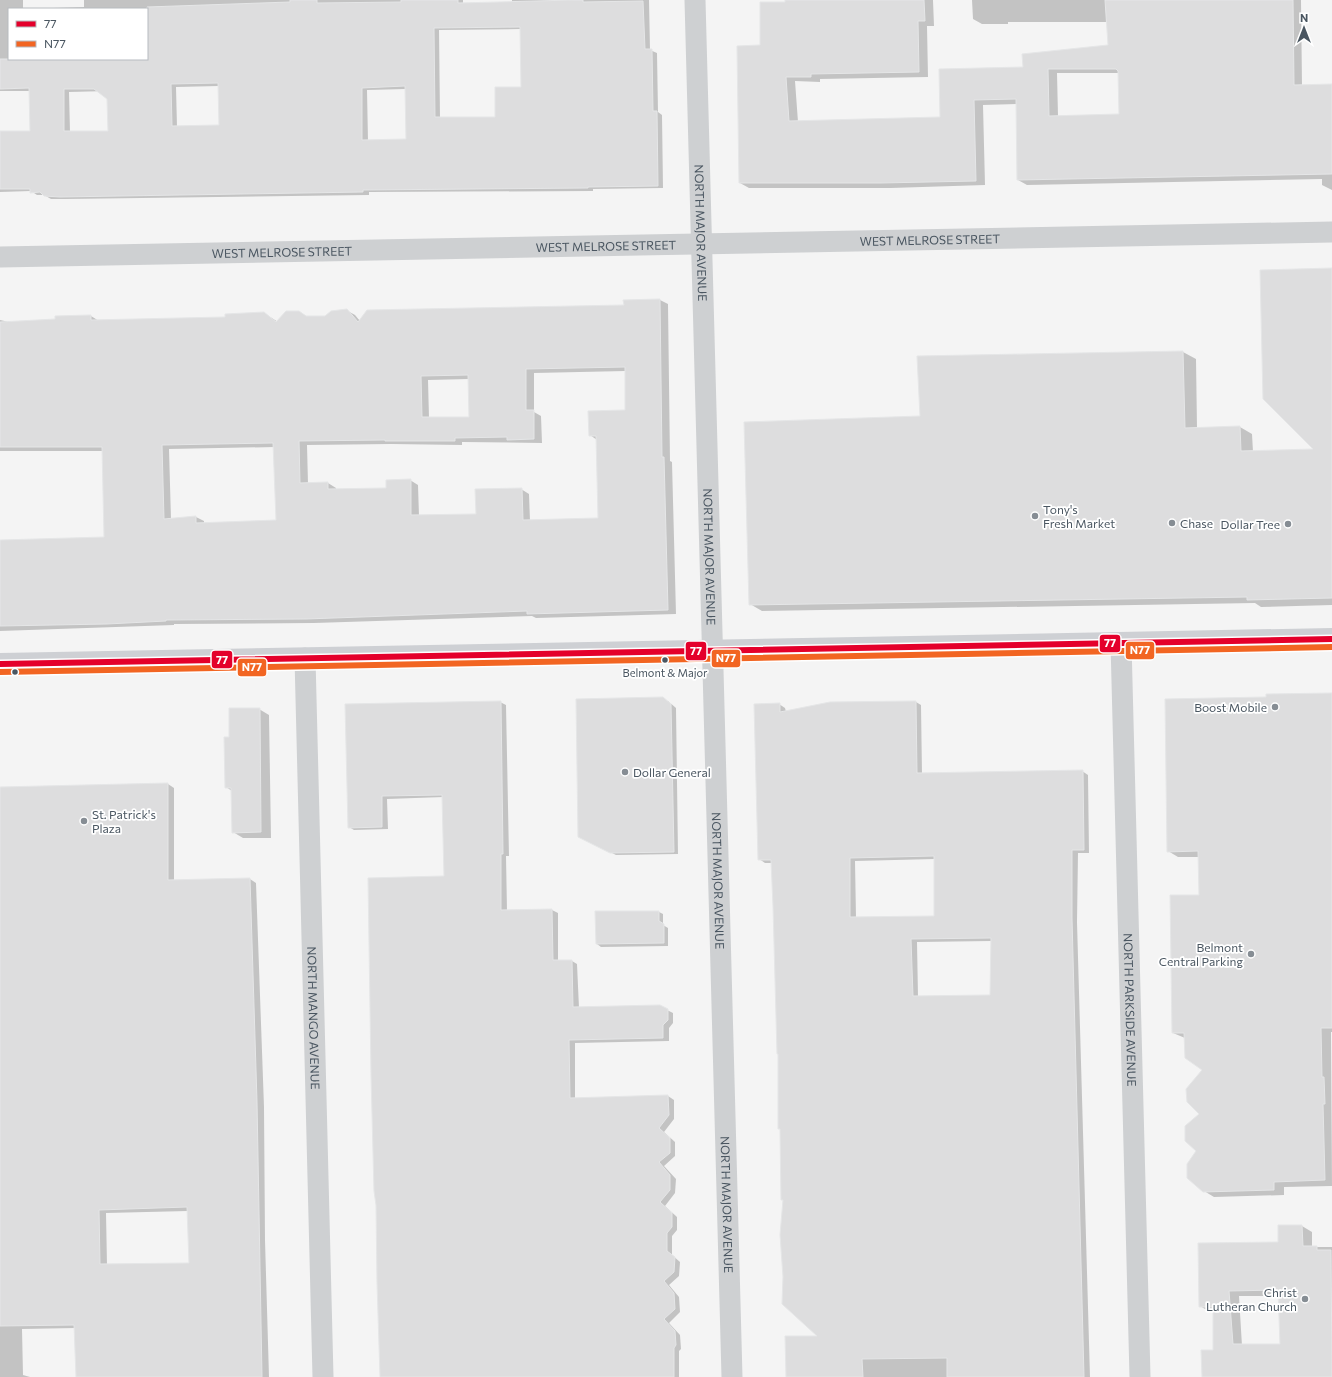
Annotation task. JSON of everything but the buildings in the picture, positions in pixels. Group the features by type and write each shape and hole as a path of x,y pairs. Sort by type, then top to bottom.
{"main road":[{"path":"0,664 1332,640"}],"street":[{"name":"NORTH MAJOR AVENUE","path":"695,0 732,1377"},
{"name":"WEST MELROSE STREET","path":"0,257 1332,232"},
{"name":"NORTH PARKSIDE AVENUE","path":"1121,644 1140,1377"},
{"name":"NORTH MANGO AVENUE","path":"305,658 323,1377"}],"transit line":[{"name":"77","path":"0,664 1332,639"},
{"name":"N77","path":"0,672 1332,647"}],"place":[{"name":"Tony's Fresh Market","path":"1035,516"},
{"name":"Chase","path":"1172,523"},
{"name":"Dollar Tree","path":"1288,524"},
{"name":"Belmont & Major","path":"665,660"},
{"name":"Boost Mobile","path":"1275,707"},
{"name":"Dollar General","path":"625,772"},
{"name":"St. Patrick's Plaza","path":"84,821"},
{"name":"Belmont Central Parking","path":"1251,954"},
{"name":"Christ Lutheran Church","path":"1305,1299"}]}
